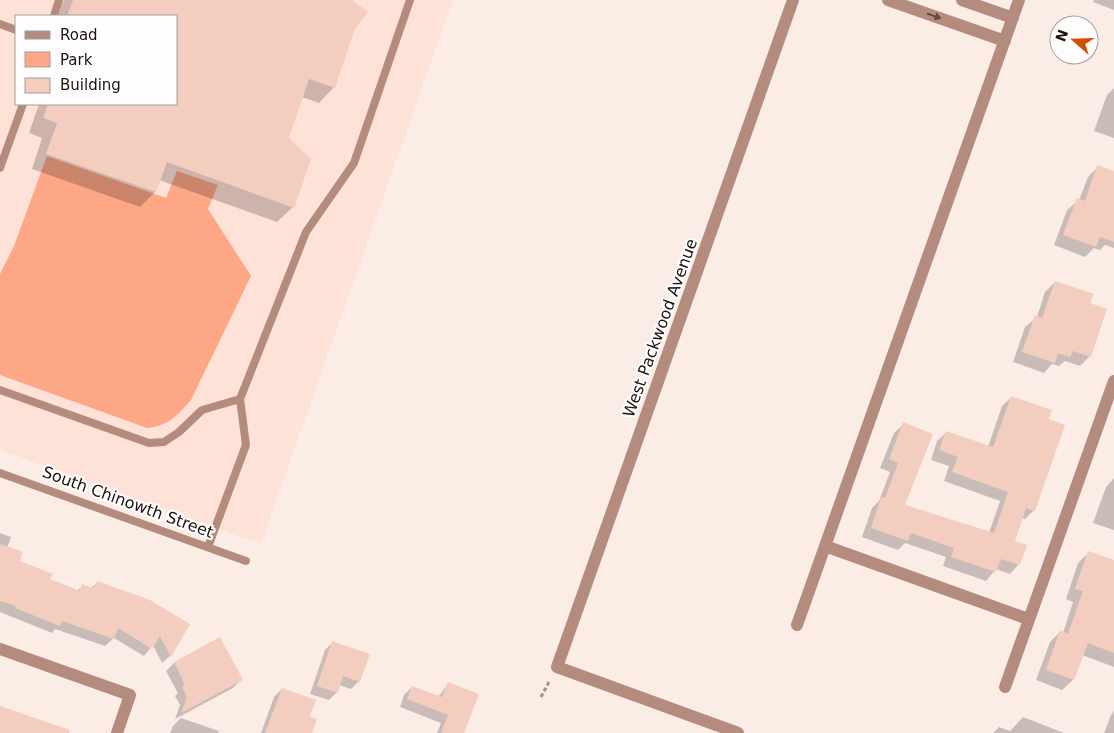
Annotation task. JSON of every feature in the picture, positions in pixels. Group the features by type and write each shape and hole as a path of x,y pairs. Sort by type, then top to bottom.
{"street":[{"name":"West Packwood Avenue","path":"738,733 557,667 794,0"},
{"path":"888,0 1005,42"},
{"path":"962,0 1013,18"},
{"path":"797,625 1019,0"},
{"path":"1005,687 1114,381"},
{"path":"825,546 1028,619"},
{"path":"0,650 130,695 117,733"}],"lane":[{"path":"54,15 59,0"},
{"path":"208,547 246,445 240,399 306,232 354,163 410,0"},
{"path":"0,24 15,30"},
{"path":"0,168 22,105"},
{"path":"0,390 149,443 164,442 179,432 202,410 240,399"},
{"name":"South Chinowth Street","path":"0,473 246,560"}],"shaded area":[{"path":"0,0 453,0 261,544 0,450"}],"green space":[{"path":"47,156 166,198 177,171 218,185 208,209 251,276 191,400 176,415 161,425 147,428 0,375 0,274 14,246"}],"building":[{"path":"73,0 352,0 368,12 355,29 335,88 309,79 289,138 311,159 294,208 167,162 156,192 46,154 57,123 43,118 48,105 178,105 178,15 67,15"},
{"path":"1097,165 1114,171 1114,242 1100,237 1096,247 1063,235 1077,198 1085,201"},
{"path":"1055,281 1094,294 1090,303 1107,309 1091,357 1073,351 1070,357 1058,353 1055,363 1022,352 1035,315 1042,318"},
{"path":"1011,396 1052,410 1049,419 1065,425 1035,511 1026,508 1015,541 1027,545 1020,565 1001,559 996,572 951,557 954,548 911,533 908,541 871,528 881,497 885,498 898,463 889,459 903,422 933,434 905,505 994,533 1008,492 952,472 958,457 939,450 946,431 993,447"},
{"path":"0,544 23,552 20,561 53,574 50,579 80,591 82,584 94,588 97,581 150,600 190,624 171,657 160,636 152,649 118,628 114,639 62,621 60,626 15,608 16,606 0,601"},
{"path":"1088,551 1114,560 1114,653 1088,643 1074,680 1046,670 1060,630 1068,634 1083,591 1075,589"},
{"path":"220,637 243,680 181,713 187,697 182,687 185,685 174,662"},
{"path":"332,641 370,654 360,682 343,676 338,693 317,686"},
{"path":"448,682 479,694 464,733 441,733 448,715 407,699 412,686 442,697"},
{"path":"282,688 316,700 310,716 317,719 312,733 265,733"},
{"path":"0,706 70,730 69,733 0,733"}]}
